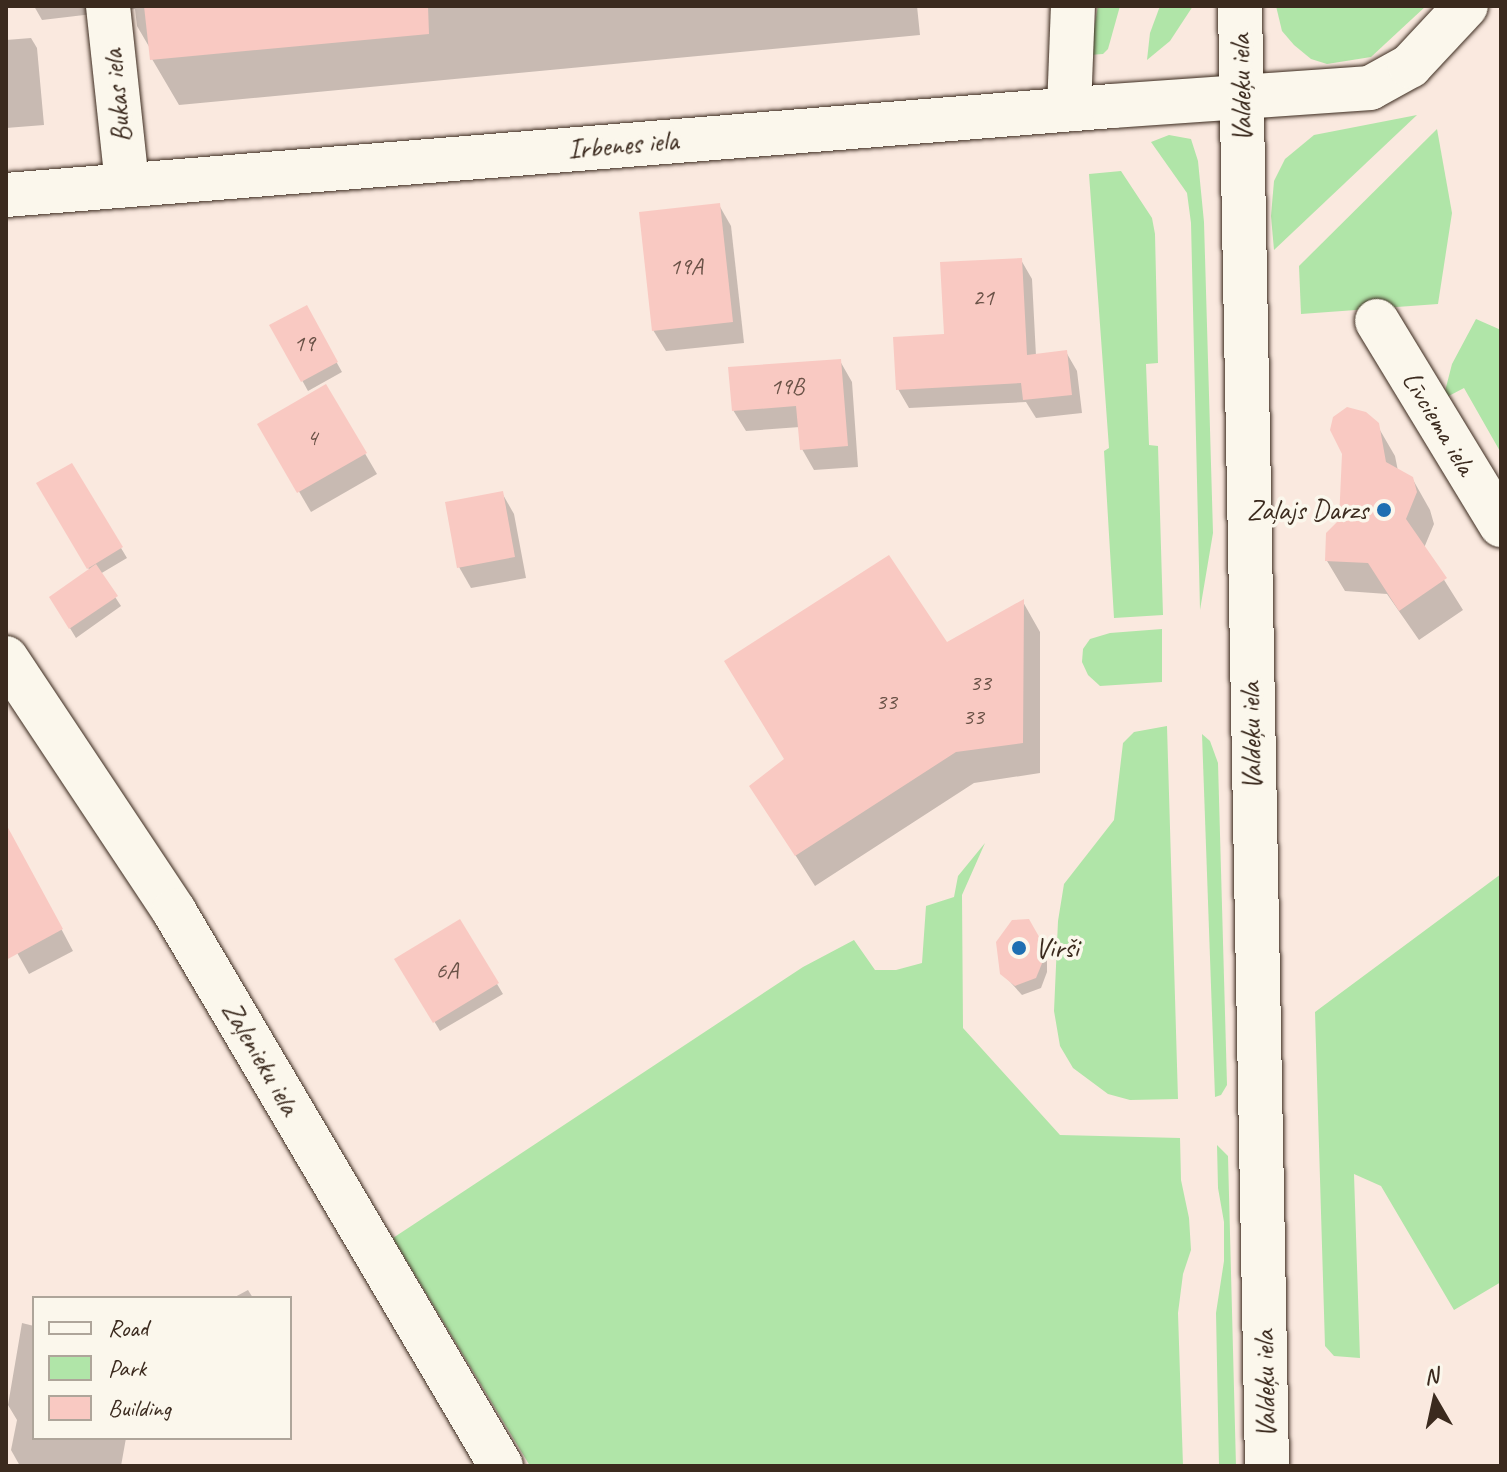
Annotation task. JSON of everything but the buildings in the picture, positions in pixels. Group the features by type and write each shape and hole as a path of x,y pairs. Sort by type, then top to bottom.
{"street":[{"name":"Bukas iela","path":"108,6 127,185"},
{"path":"1069,109 1073,6"},
{"name":"Valdeķu iela","path":"1240,6 1267,1466"},
{"name":"Irbenes iela","path":"6,195 1069,109 1370,88 1410,66 1466,6"},
{"name":"Līvciema iela","path":"1377,321 1501,525"},
{"name":"Zaļenieku iela","path":"6,658 174,911 501,1466"}],"green space":[{"path":"1098,6 1120,6 1108,49 1103,54 1089,55"},
{"path":"1160,6 1193,6 1170,41 1147,60 1150,33"},
{"path":"1276,6 1426,6 1371,57 1327,64 1311,59 1294,45 1282,31"},
{"path":"1417,115 1274,250 1271,216 1274,181 1285,159 1314,135"},
{"path":"1437,129 1452,213 1438,304 1301,314 1299,266"},
{"path":"1169,135 1191,139 1198,161 1204,222 1213,533 1200,610 1191,223 1187,193 1151,142"},
{"path":"1121,171 1152,218 1155,234 1158,363 1146,364 1149,445 1158,446 1163,615 1114,618 1104,451 1109,448 1089,174"},
{"path":"1476,319 1501,330 1501,453 1464,388 1443,399 1452,364"},
{"path":"1162,629 1162,682 1100,686 1088,675 1082,662 1083,649 1090,639 1110,633"},
{"path":"1167,726 1178,1099 1130,1100 1108,1094 1073,1068 1060,1046 1054,1011 1058,921 1064,884 1114,820 1123,743 1134,732"},
{"path":"1202,734 1210,741 1218,763 1227,1085 1221,1095 1215,1097"},
{"path":"985,843 962,895 963,1028 1060,1135 1180,1138 1181,1180 1189,1218 1191,1250 1183,1274 1178,1313 1183,1466 530,1466 393,1238 803,967 854,940 875,970 896,970 922,963 926,906 954,897 958,876"},
{"path":"1501,874 1501,1282 1454,1310 1381,1186 1354,1174 1360,1358 1334,1356 1325,1346 1315,1012"},
{"path":"1217,1145 1228,1156 1236,1466 1219,1466 1216,1313 1224,1261 1224,1222 1218,1188"}],"place":[{"name":"Zaļajs Darzs","path":"1384,510"},
{"name":"Virši","path":"1019,948"}]}
